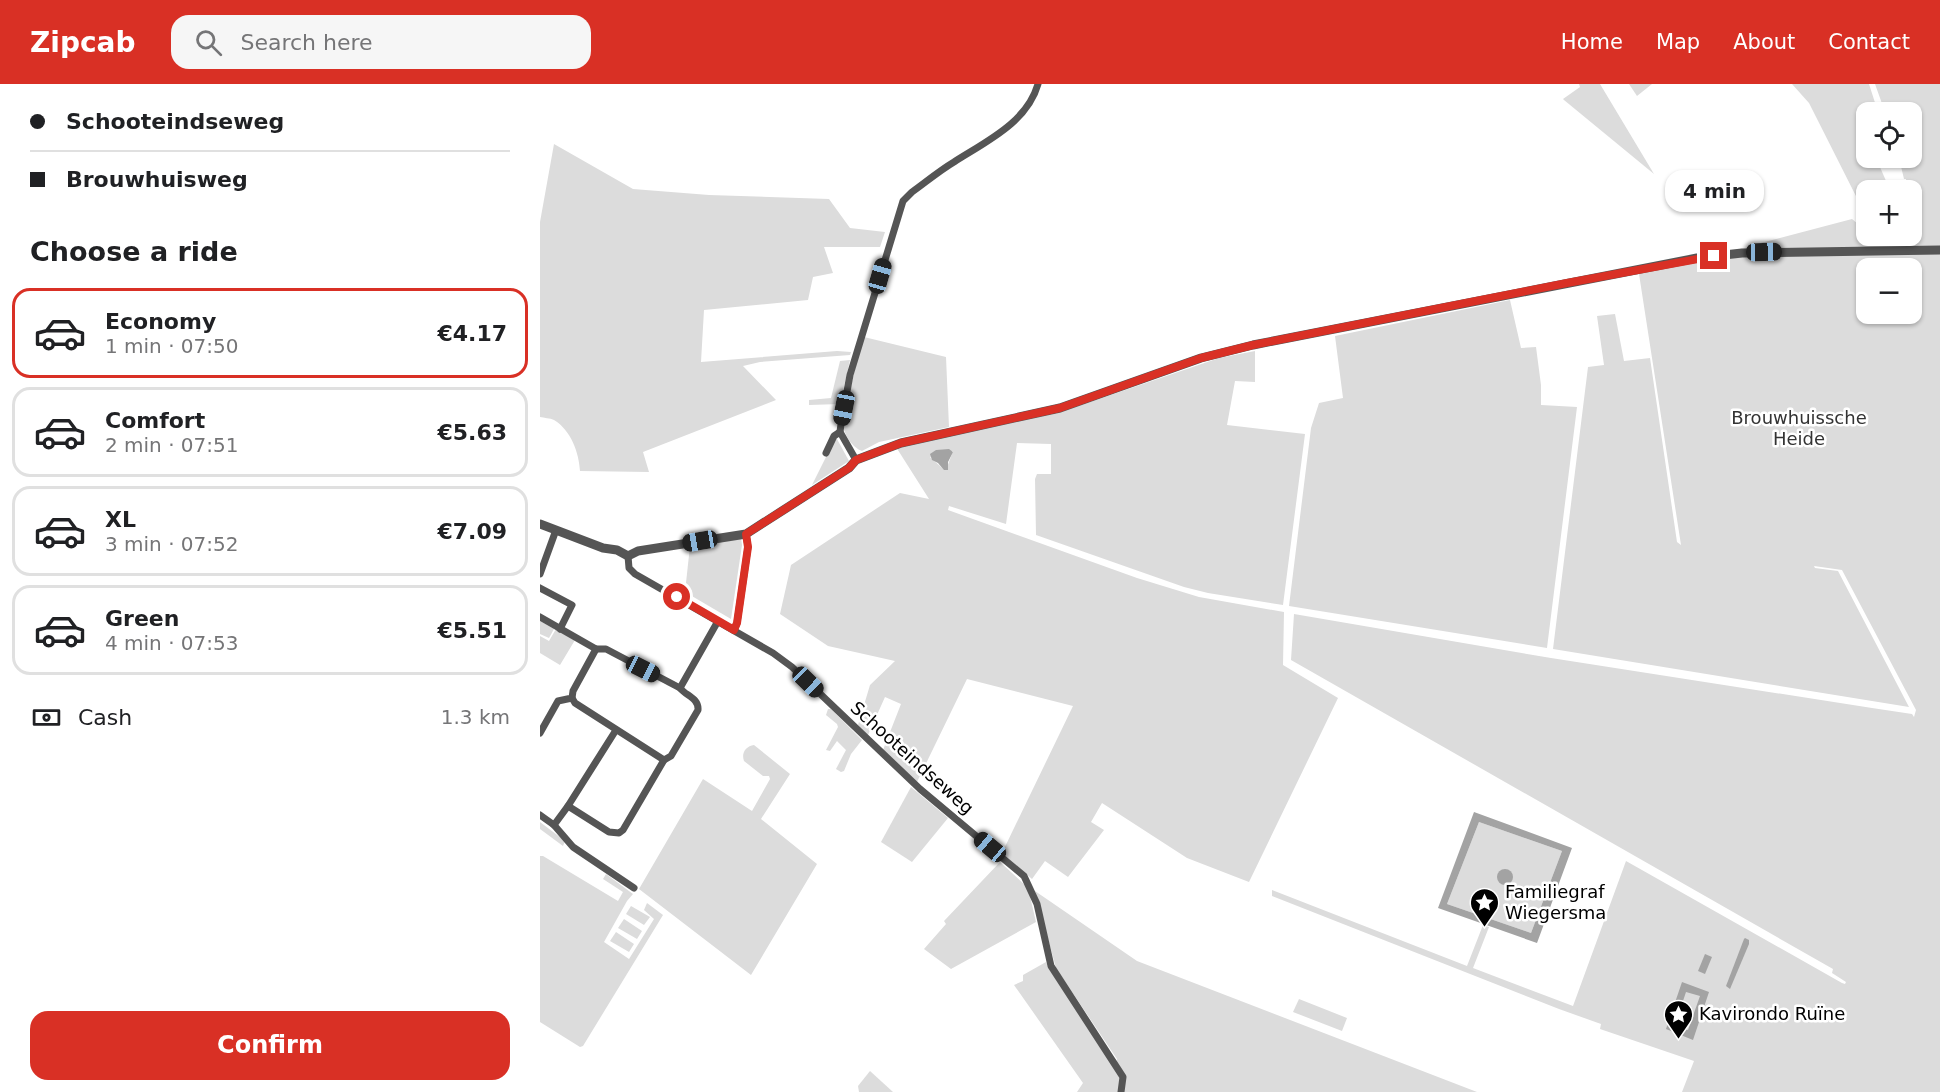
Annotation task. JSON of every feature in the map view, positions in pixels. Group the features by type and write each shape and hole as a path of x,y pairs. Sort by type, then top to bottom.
{"street":[{"path":"856,460 840,432 850,375 903,201 912,192 994,137 1020,116 1035,95 1038,84"},
{"path":"540,524 603,548 617,550 628,556 638,551 746,534 849,468 856,460 901,443 1060,408 1201,358 1229,351 1696,258 1742,253 1940,250"},
{"path":"826,453 834,436 840,432"},
{"path":"540,574 556,530"},
{"path":"734,630 748,547 746,534"},
{"name":"Schooteindseweg","path":"628,556 630,567 635,574 773,653 792,667 920,789 1024,876 1037,903 1052,966 1124,1077 1121,1092"},
{"path":"540,588 572,605 560,628"},
{"path":"540,617 596,649 606,649 680,688 684,694 696,700 698,704 698,710 671,756 664,759 623,830 619,833 609,832 568,806"},
{"path":"680,688 718,621"},
{"path":"596,649 573,692 572,698 575,703 664,759"},
{"path":"540,733 558,701 572,698"},
{"path":"554,825 616,730"},
{"path":"540,815 554,825 573,847 634,888"}],"green space":[{"path":"1579,84 1600,84 1654,174 1563,99 1580,87"},
{"path":"1629,84 1652,84 1637,96"},
{"path":"1792,84 1869,84 1875,102 1856,102 1856,168 1880,168 1886,180 1856,180 1856,196 1809,103"},
{"name":"Brouwhuissche Heide","path":"1875,84 1940,84 1940,1092 1682,1092 1694,1061 1600,1029 1601,1024 1272,896 1272,890 1467,966 1483,925 1489,927 1473,968 1573,1006 1626,861 1845,984 1846,982 1832,973 1833,969 1291,660 1294,614 1551,658 1912,714 1914,717 1916,710 1842,570 1814,566 1838,571 1909,707 1553,649 1588,367 1604,365 1597,316 1615,314 1624,361 1650,358 1677,542 1681,545 1639,274 1756,251 1751,248 1753,245 1852,219 1856,222 1856,246 1922,246 1922,180 1904,179 1901,168 1922,168 1922,102 1881,102"},
{"path":"554,144 633,189 709,195 829,199 850,228 885,232 880,247 824,247 833,273 813,277 808,300 704,310 701,362 837,351 851,352 850,355 760,362 743,366 776,400 643,452 649,472 580,471 576,450 565,430 554,420 540,417 540,222"},
{"path":"1510,300 1521,348 1536,347 1541,405 1577,407 1547,648 1289,606 1311,428 1319,403 1343,398 1335,336"},
{"path":"864,337 946,357 949,427 879,442 862,451 852,444 845,433 843,423"},
{"path":"1255,351 1255,382 1235,381 1227,425 1305,434 1283,605 1184,587 1036,535 1035,479 1037,474 1051,474 1051,444 1017,443 1006,524 949,506 948,510 1137,578 1199,597 1284,612 1283,665 1338,698 1249,882 1187,858 1102,803 1091,822 1104,830 1068,877 1045,861 1032,879 1002,853 1073,706 967,679 917,782 883,750 901,704 885,697 868,735 858,725 870,685 895,661 828,646 780,614 791,565 900,493 929,499 896,447 1058,413 1219,358","holes":["953,451 946,470 941,466 930,457"]},
{"path":"850,360 840,404 809,405 809,400 831,398 840,361"},
{"path":"835,439 849,461 812,485"},
{"path":"741,538 742,545 731,619 685,592 690,546"},
{"path":"540,621 554,629 549,638 540,634"},
{"path":"556,629 575,640 560,665 540,653 540,636 549,641"},
{"path":"828,709 831,709 862,740 851,754 844,771 841,772 836,769 846,750 837,741 830,751 826,750 838,727 826,715"},
{"path":"754,745 790,774 761,819 817,864 751,975 639,889 703,779 752,811 770,779 769,776 763,776 744,761 745,750"},
{"path":"911,787 948,818 912,862 881,842"},
{"path":"540,822 565,841 563,846 540,829"},
{"path":"1479,822 1562,851 1531,933 1447,904"},
{"path":"540,856 618,901 623,892 603,879 606,874 633,894 604,942 629,959 654,919 644,910 647,903 663,915 583,1046 580,1047 540,1022"},
{"path":"1000,862 1025,885 1029,892 1036,922 951,969 924,949 946,924 944,921"},
{"path":"1035,891 1137,961 1477,1092 1077,1092 1083,1083 1014,985 1023,981 1023,975 1046,962 1115,1067 1117,1059 1056,968"},
{"path":"631,906 650,917 644,925 626,914"},
{"path":"624,919 642,931 637,939 618,928"},
{"path":"616,932 634,944 629,952 610,941"},
{"path":"1299,999 1347,1018 1342,1031 1293,1012"},
{"path":"870,1071 893,1092 859,1092 858,1086"}],"shaded area":[{"path":"949,449 953,452 948,462 948,470 944,470 932,460 930,454 936,450"},
{"path":"1474,812 1572,848 1537,943 1438,908","holes":["1479,822 1562,851 1531,933 1447,904"]},
{"path":"1505,869 1513,877 1505,885 1497,877"},
{"path":"1745,938 1749,940 1749,944 1730,989 1726,986"},
{"path":"1705,954 1712,957 1705,974 1698,971"},
{"path":"1682,982 1709,992 1693,1040 1666,1029","holes":["1686,992 1700,996 1688,1030 1675,1025"]}],"place":[{"name":"Familiegraf Wiegersma","path":"1484,928"},
{"name":"Kavirondo Ruïne","path":"1678,1040"}],"route":[{"path":"677,597 734,630 748,547 746,534 849,468 856,460 901,443 1060,408 1201,358 1253,345 1714,256"}]}
